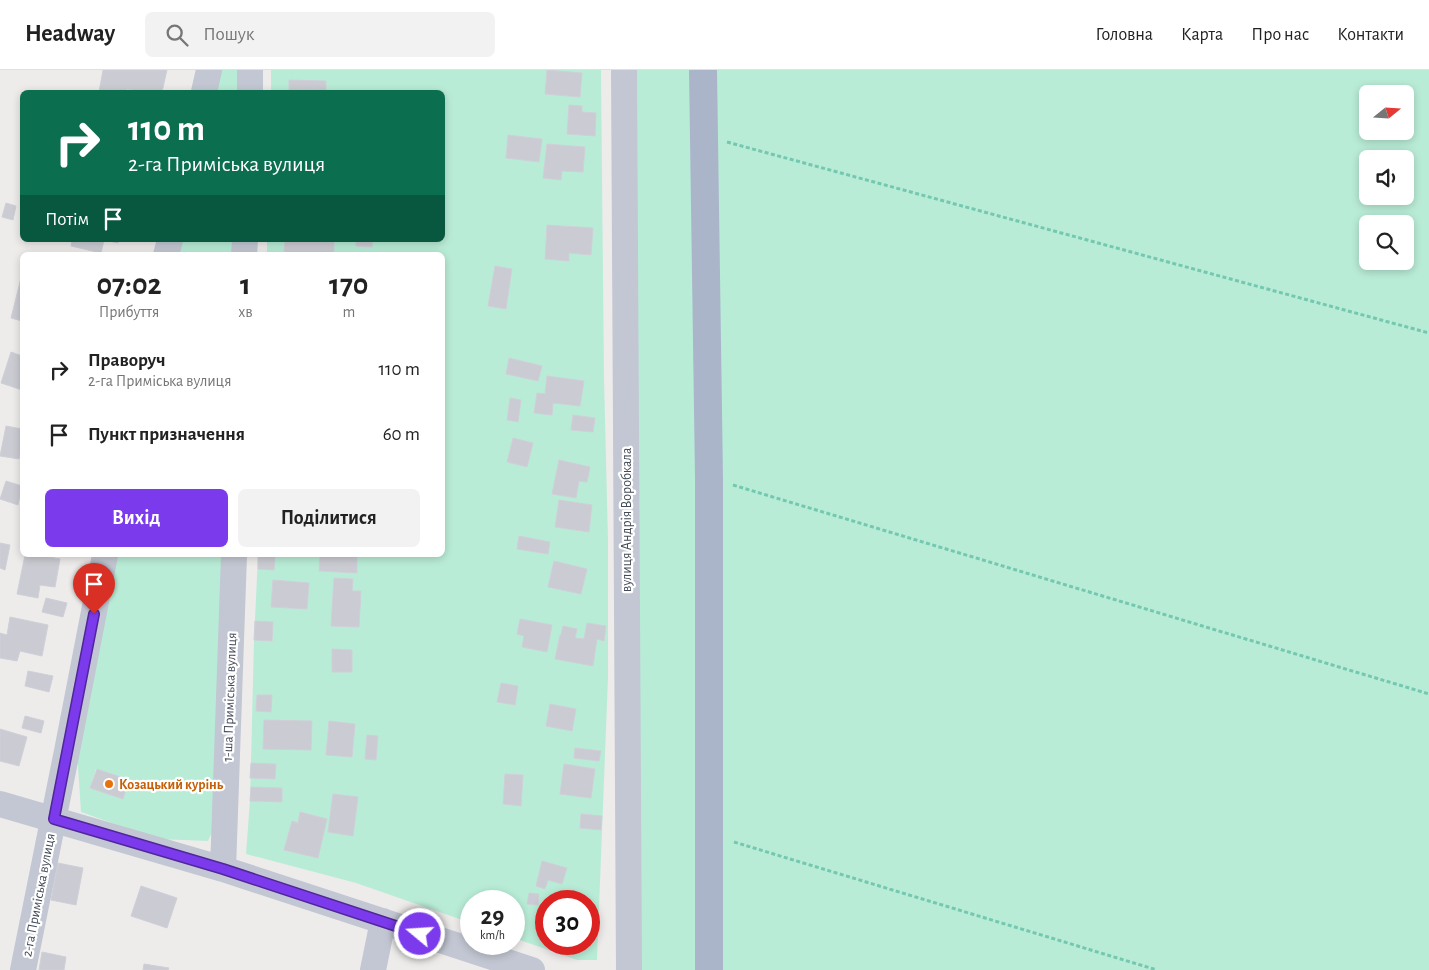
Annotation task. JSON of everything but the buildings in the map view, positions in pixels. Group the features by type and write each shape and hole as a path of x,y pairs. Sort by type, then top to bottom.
{"main road":[{"path":"703,70 709,478 709,970"}],"street":[{"path":"204,90 209,70"},
{"path":"250,70 250,90"},
{"name":"вулиця Андрія Воробкала","path":"624,70 629,970"},
{"name":"2-га Приміська вулиця","path":"23,970 105,557"},
{"name":"1-ша Приміська вулиця","path":"223,869 234,557"},
{"path":"0,804 223,869 532,970"},
{"path":"373,970 383,921"}],"path":[{"path":"703,135 1429,333"},
{"path":"709,478 1429,694"},
{"path":"709,834 1157,970"}],"green space":[{"path":"214,70 246,70 246,90 209,90"},
{"path":"271,70 601,70 604,377 608,540 608,678 600,890 535,890 535,945 525,942 525,890 460,890 460,919 356,883 246,854 250,800 258,557 445,557 445,252 267,252 267,242 445,242 445,90 271,90"},
{"path":"624,70 1429,70 1429,970 629,970"},
{"path":"176,242 240,242 239,252 174,252"},
{"path":"111,557 228,557 220,815 208,841 157,839 81,812 76,736","holes":["96,769 128,780 123,799 90,788"]},
{"path":"563,955 597,955 597,960 577,960"}],"place":[{"name":"Козацький курінь","path":"109,784"}],"route":[{"path":"94,614 54,819 223,869 420,934"}]}
